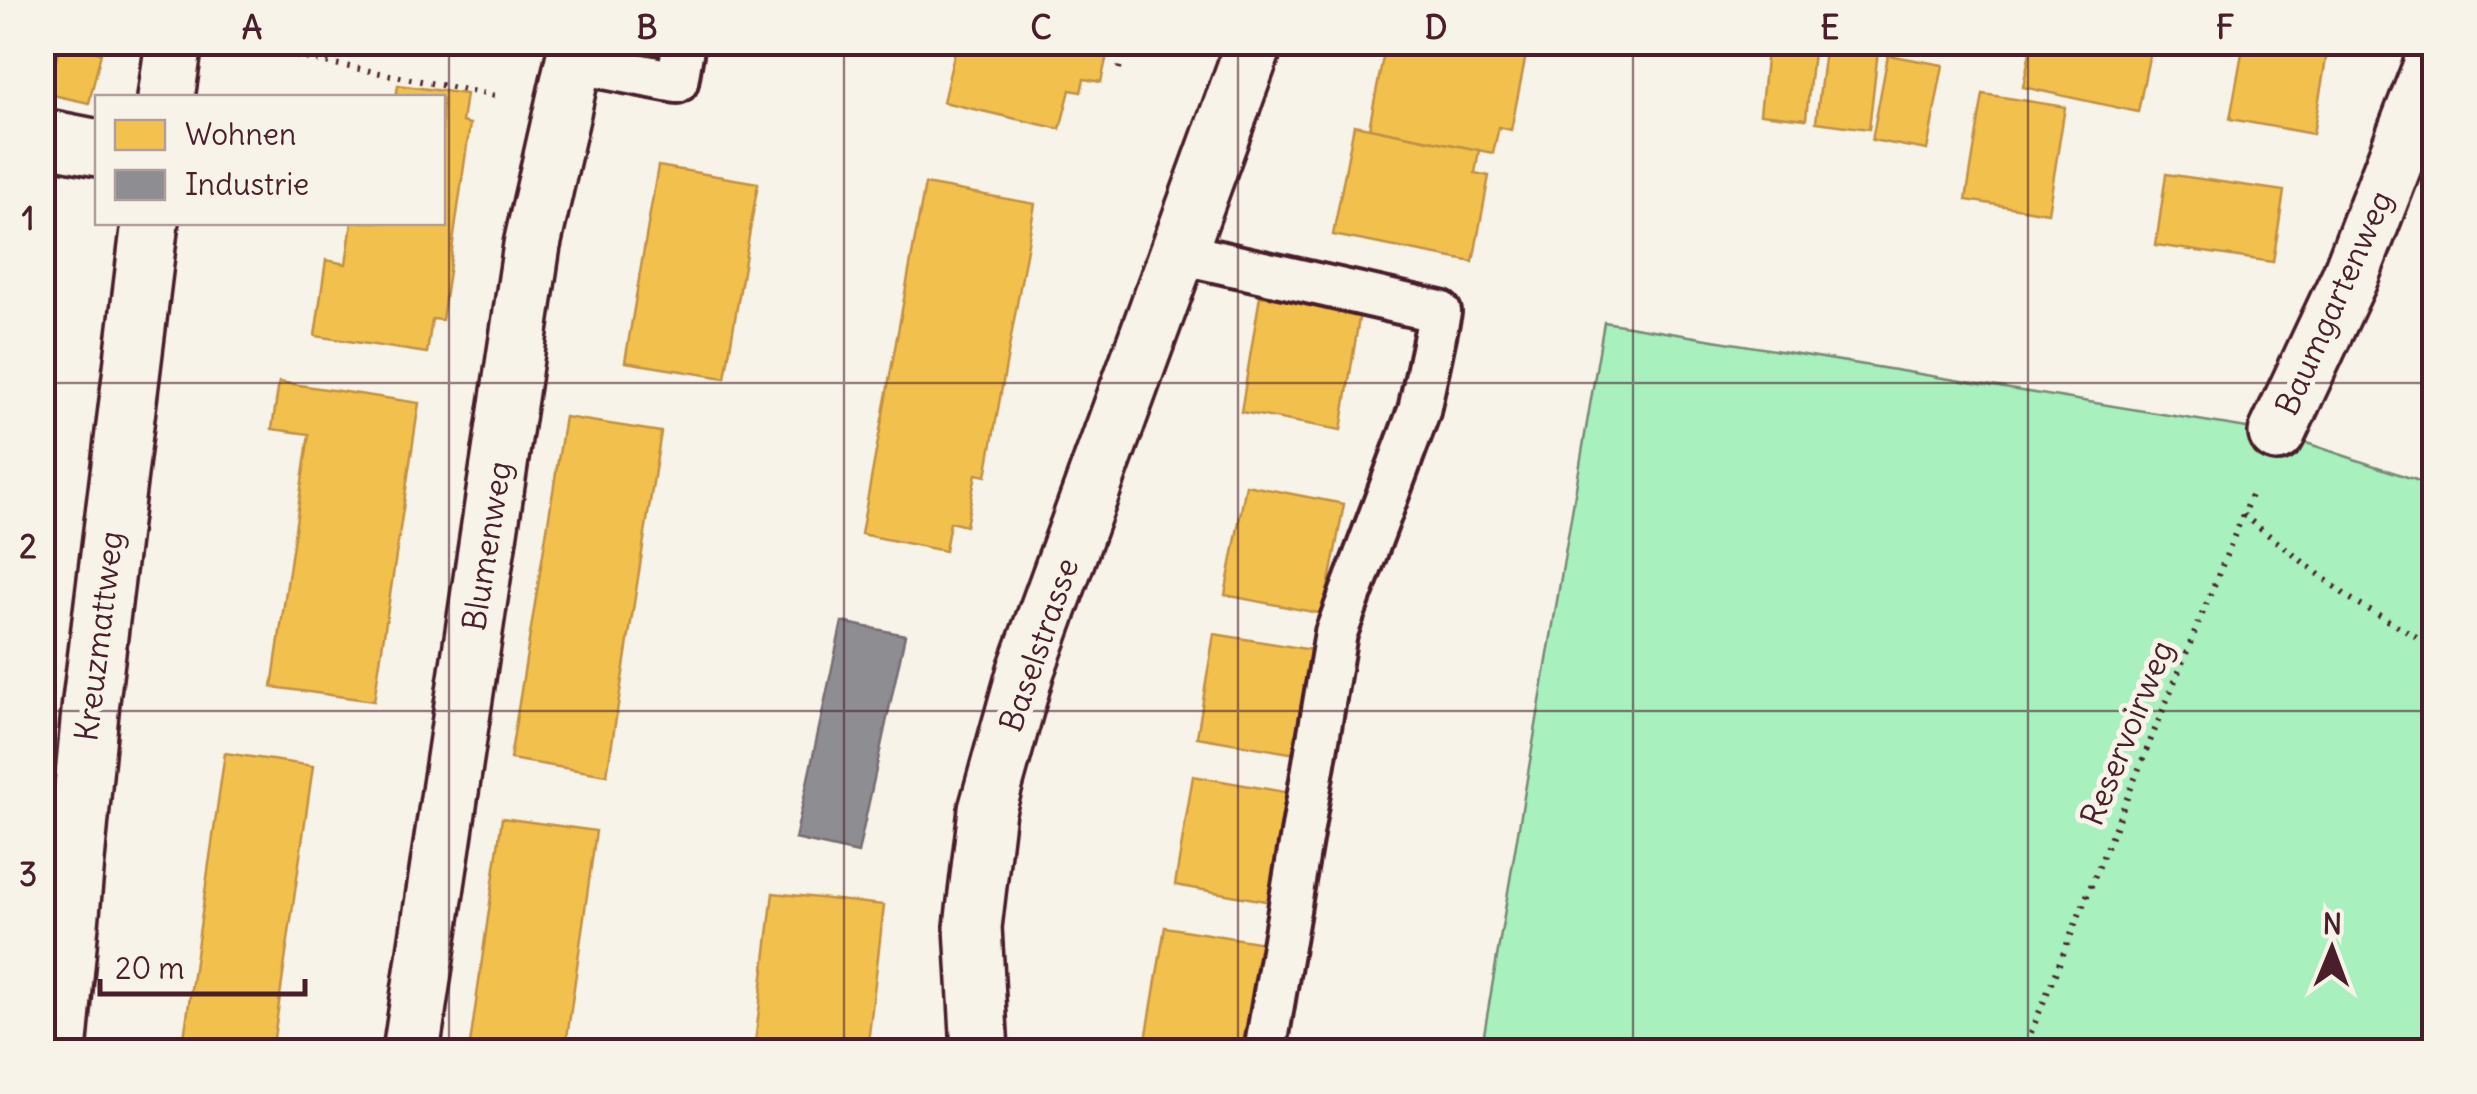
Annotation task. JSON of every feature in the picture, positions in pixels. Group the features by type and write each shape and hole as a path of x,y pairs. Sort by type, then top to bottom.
{"street":[{"path":"166,95 174,42"},
{"name":"Baselstrasse","path":"980,1052 973,927 987,810 1026,670 1255,42"},
{"name":"Baumgartenweg","path":"2277,433 2350,279 2434,60"},
{"name":"Blumenweg","path":"411,1052 532,245 571,71"},
{"path":"42,137 95,147"},
{"name":"Kreuzmattweg","path":"58,1052 90,701 150,225"}],"lane":[{"path":"571,71 676,82 684,42"},
{"path":"1180,253 1440,312 1419,411 1336,633 1265,1052"}],"path":[{"path":"228,42 571,71"},
{"path":"1119,69 1124,42"},
{"name":"Reservoirweg","path":"2023,1052 2277,433"},
{"path":"2243,515 2348,598 2434,647"}],"green space":[{"path":"1604,322 2277,433 2434,486 2434,1051 1481,1052"}],"building: Wohnen":[{"path":"957,42 1080,42 1078,49 1107,55 1101,82 1084,79 1081,92 1070,90 1060,129 943,102"},
{"path":"1386,42 1488,42 1527,50 1511,130 1499,127 1493,153 1369,128"},
{"path":"1768,42 1814,42 1806,119 1760,114"},
{"path":"1826,42 1879,42 1869,129 1816,122"},
{"path":"2032,42 2152,42 2138,112 2023,87"},
{"path":"2244,42 2329,42 2313,134 2230,119"},
{"path":"60,44 101,53 89,103 48,94"},
{"path":"1888,55 1943,65 1927,150 1872,140"},
{"path":"398,85 466,94 462,122 470,124 442,320 432,319 427,353 315,336 326,260 346,264 352,225 445,225 445,95 396,95"},
{"path":"1983,94 2065,107 2048,213 1966,200"},
{"path":"1354,125 1479,150 1475,173 1489,176 1473,262 1333,235"},
{"path":"658,166 758,183 725,378 625,362"},
{"path":"2166,174 2284,191 2273,262 2156,245"},
{"path":"925,184 1035,204 986,476 976,474 966,526 950,522 945,551 861,534"},
{"path":"1260,296 1360,312 1341,430 1241,412"},
{"path":"279,382 419,403 374,701 272,687 309,434 272,429"},
{"path":"565,417 661,432 607,775 510,759"},
{"path":"1246,485 1344,504 1323,614 1225,595"},
{"path":"1214,634 1312,650 1296,754 1197,737"},
{"path":"225,753 313,766 272,1052 182,1052"},
{"path":"1193,776 1290,793 1271,902 1175,885"},
{"path":"502,818 596,831 565,1052 469,1052"},
{"path":"773,893 884,905 867,1052 754,1052"},
{"path":"1165,927 1264,943 1245,1052 1144,1052"}],"building: Industrie":[{"path":"842,622 905,635 858,853 795,839"}]}
